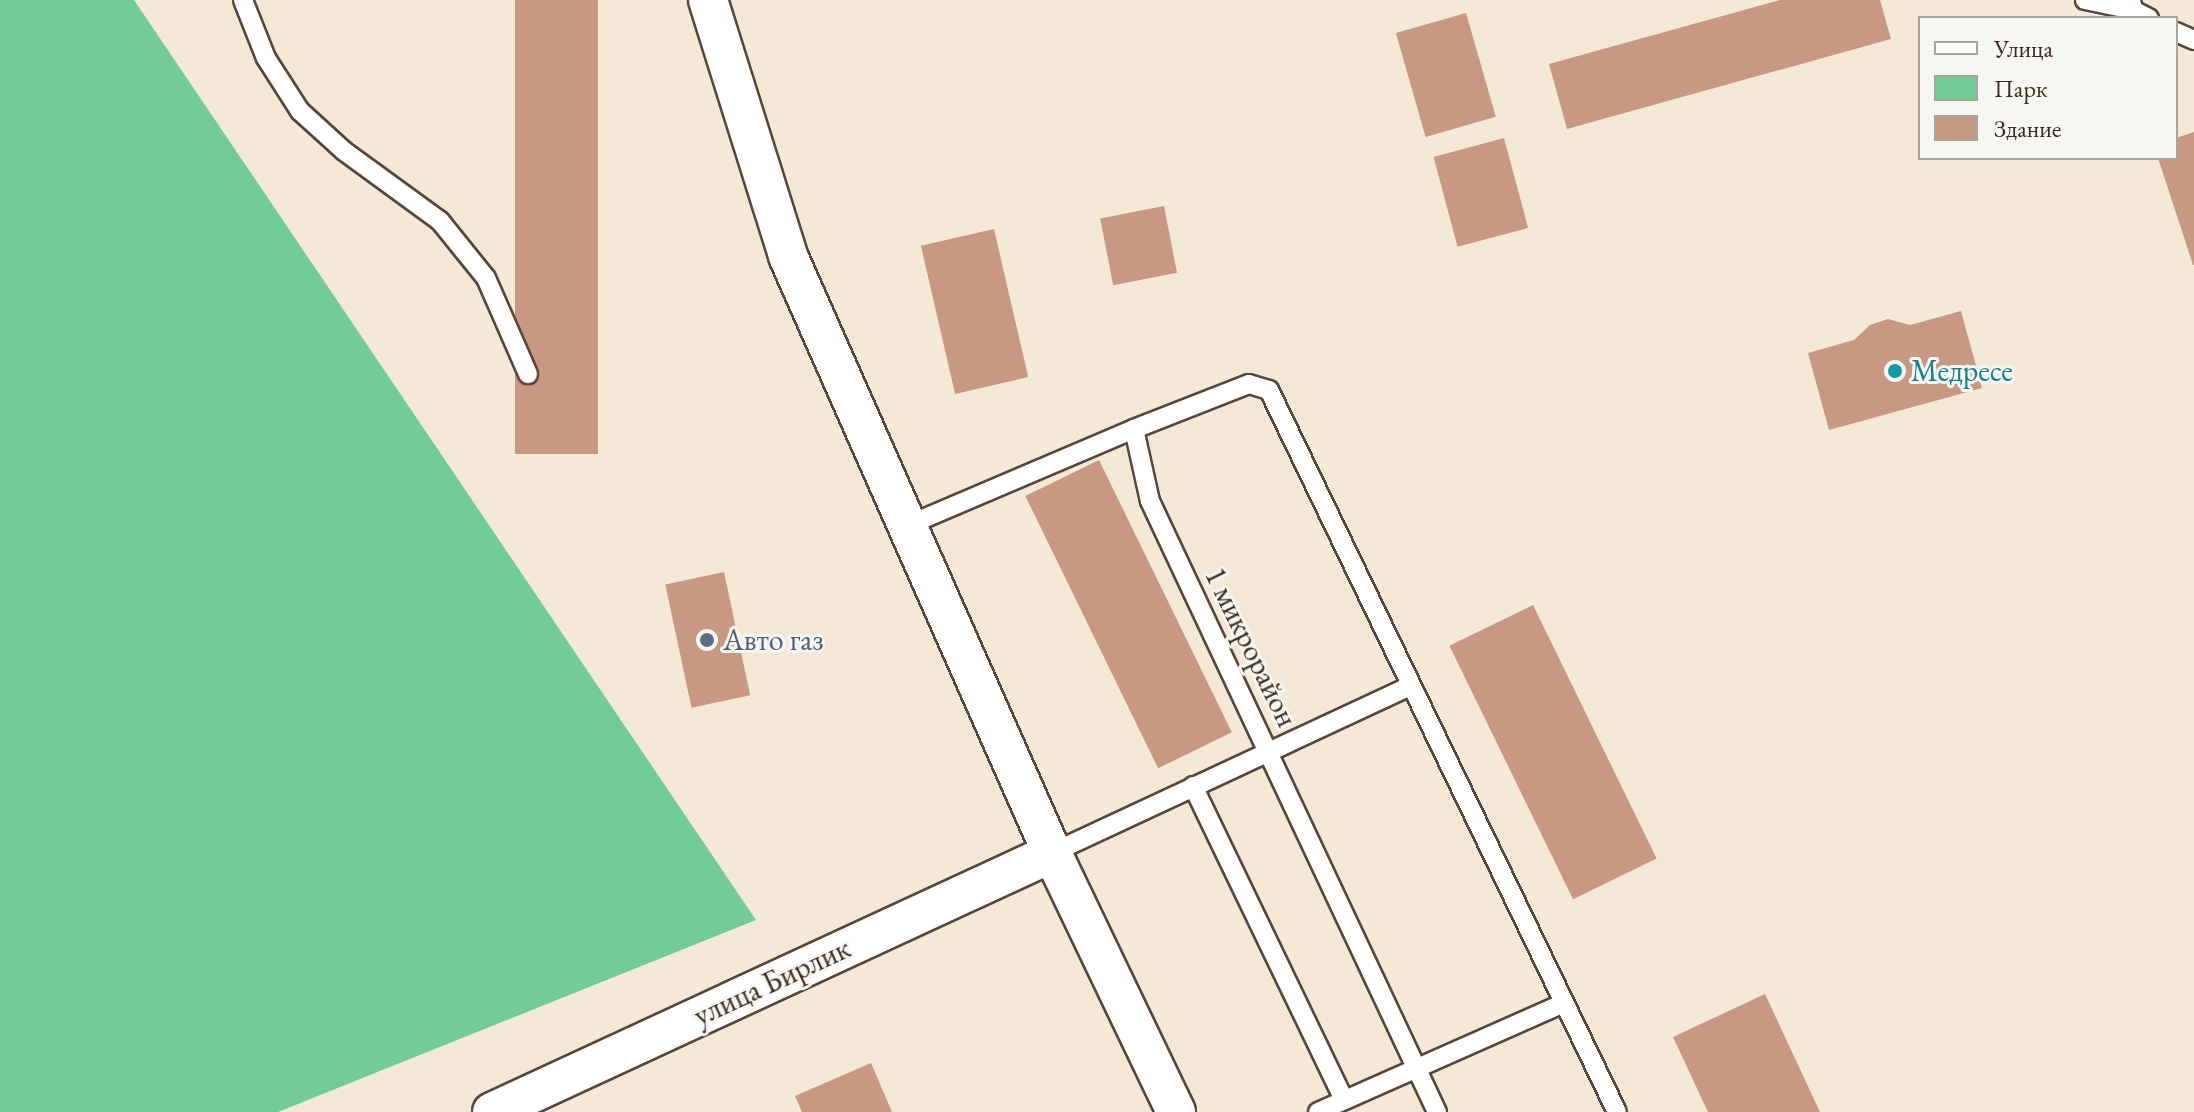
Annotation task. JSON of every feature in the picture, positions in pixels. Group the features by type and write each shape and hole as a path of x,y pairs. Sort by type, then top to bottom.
{"street":[{"path":"708,0 788,256 904,527 1052,853 1176,1112"},
{"name":"улица Бирлик","path":"492,1112 1052,853"}],"lane":[{"path":"243,0 266,58 300,111 354,159 440,221 486,278 528,374"},
{"path":"2085,0 2137,9"},
{"path":"904,527 1134,429 1249,384 1269,390 1617,1112"},
{"name":"1 микрорайон","path":"1134,429 1150,501 1270,750 1437,1112"},
{"path":"1052,853 1410,686"},
{"path":"1193,786 1344,1100"},
{"path":"1318,1112 1564,1003"}],"green space":[{"path":"0,0 134,0 756,920 278,1112 0,1112"}],"building":[{"path":"515,0 598,0 598,454 515,454"},
{"path":"1780,0 1880,0 1891,39 1567,129 1549,64"},
{"path":"1466,13 1496,117 1426,137 1396,33"},
{"path":"2194,132 2194,265 2159,160 2178,160 2178,137"},
{"path":"1504,138 1528,228 1458,247 1433,157"},
{"path":"1164,206 1177,273 1113,285 1100,218"},
{"path":"994,229 1028,377 955,394 921,246"},
{"name":"Медресе","path":"1961,311 1982,388 1829,430 1808,353 1854,340 1870,325 1888,319 1910,325"},
{"path":"1099,460 1232,732 1158,768 1025,496"},
{"name":"Авто газ","path":"724,572 750,695 692,708 665,584"},
{"path":"1533,605 1657,858 1573,899 1449,646"},
{"path":"1765,994 1820,1112 1708,1112 1673,1037"},
{"path":"871,1063 892,1112 802,1112 795,1096"}],"place":[{"name":"Медресе","path":"1895,371"},
{"name":"Авто газ","path":"707,640"}]}
